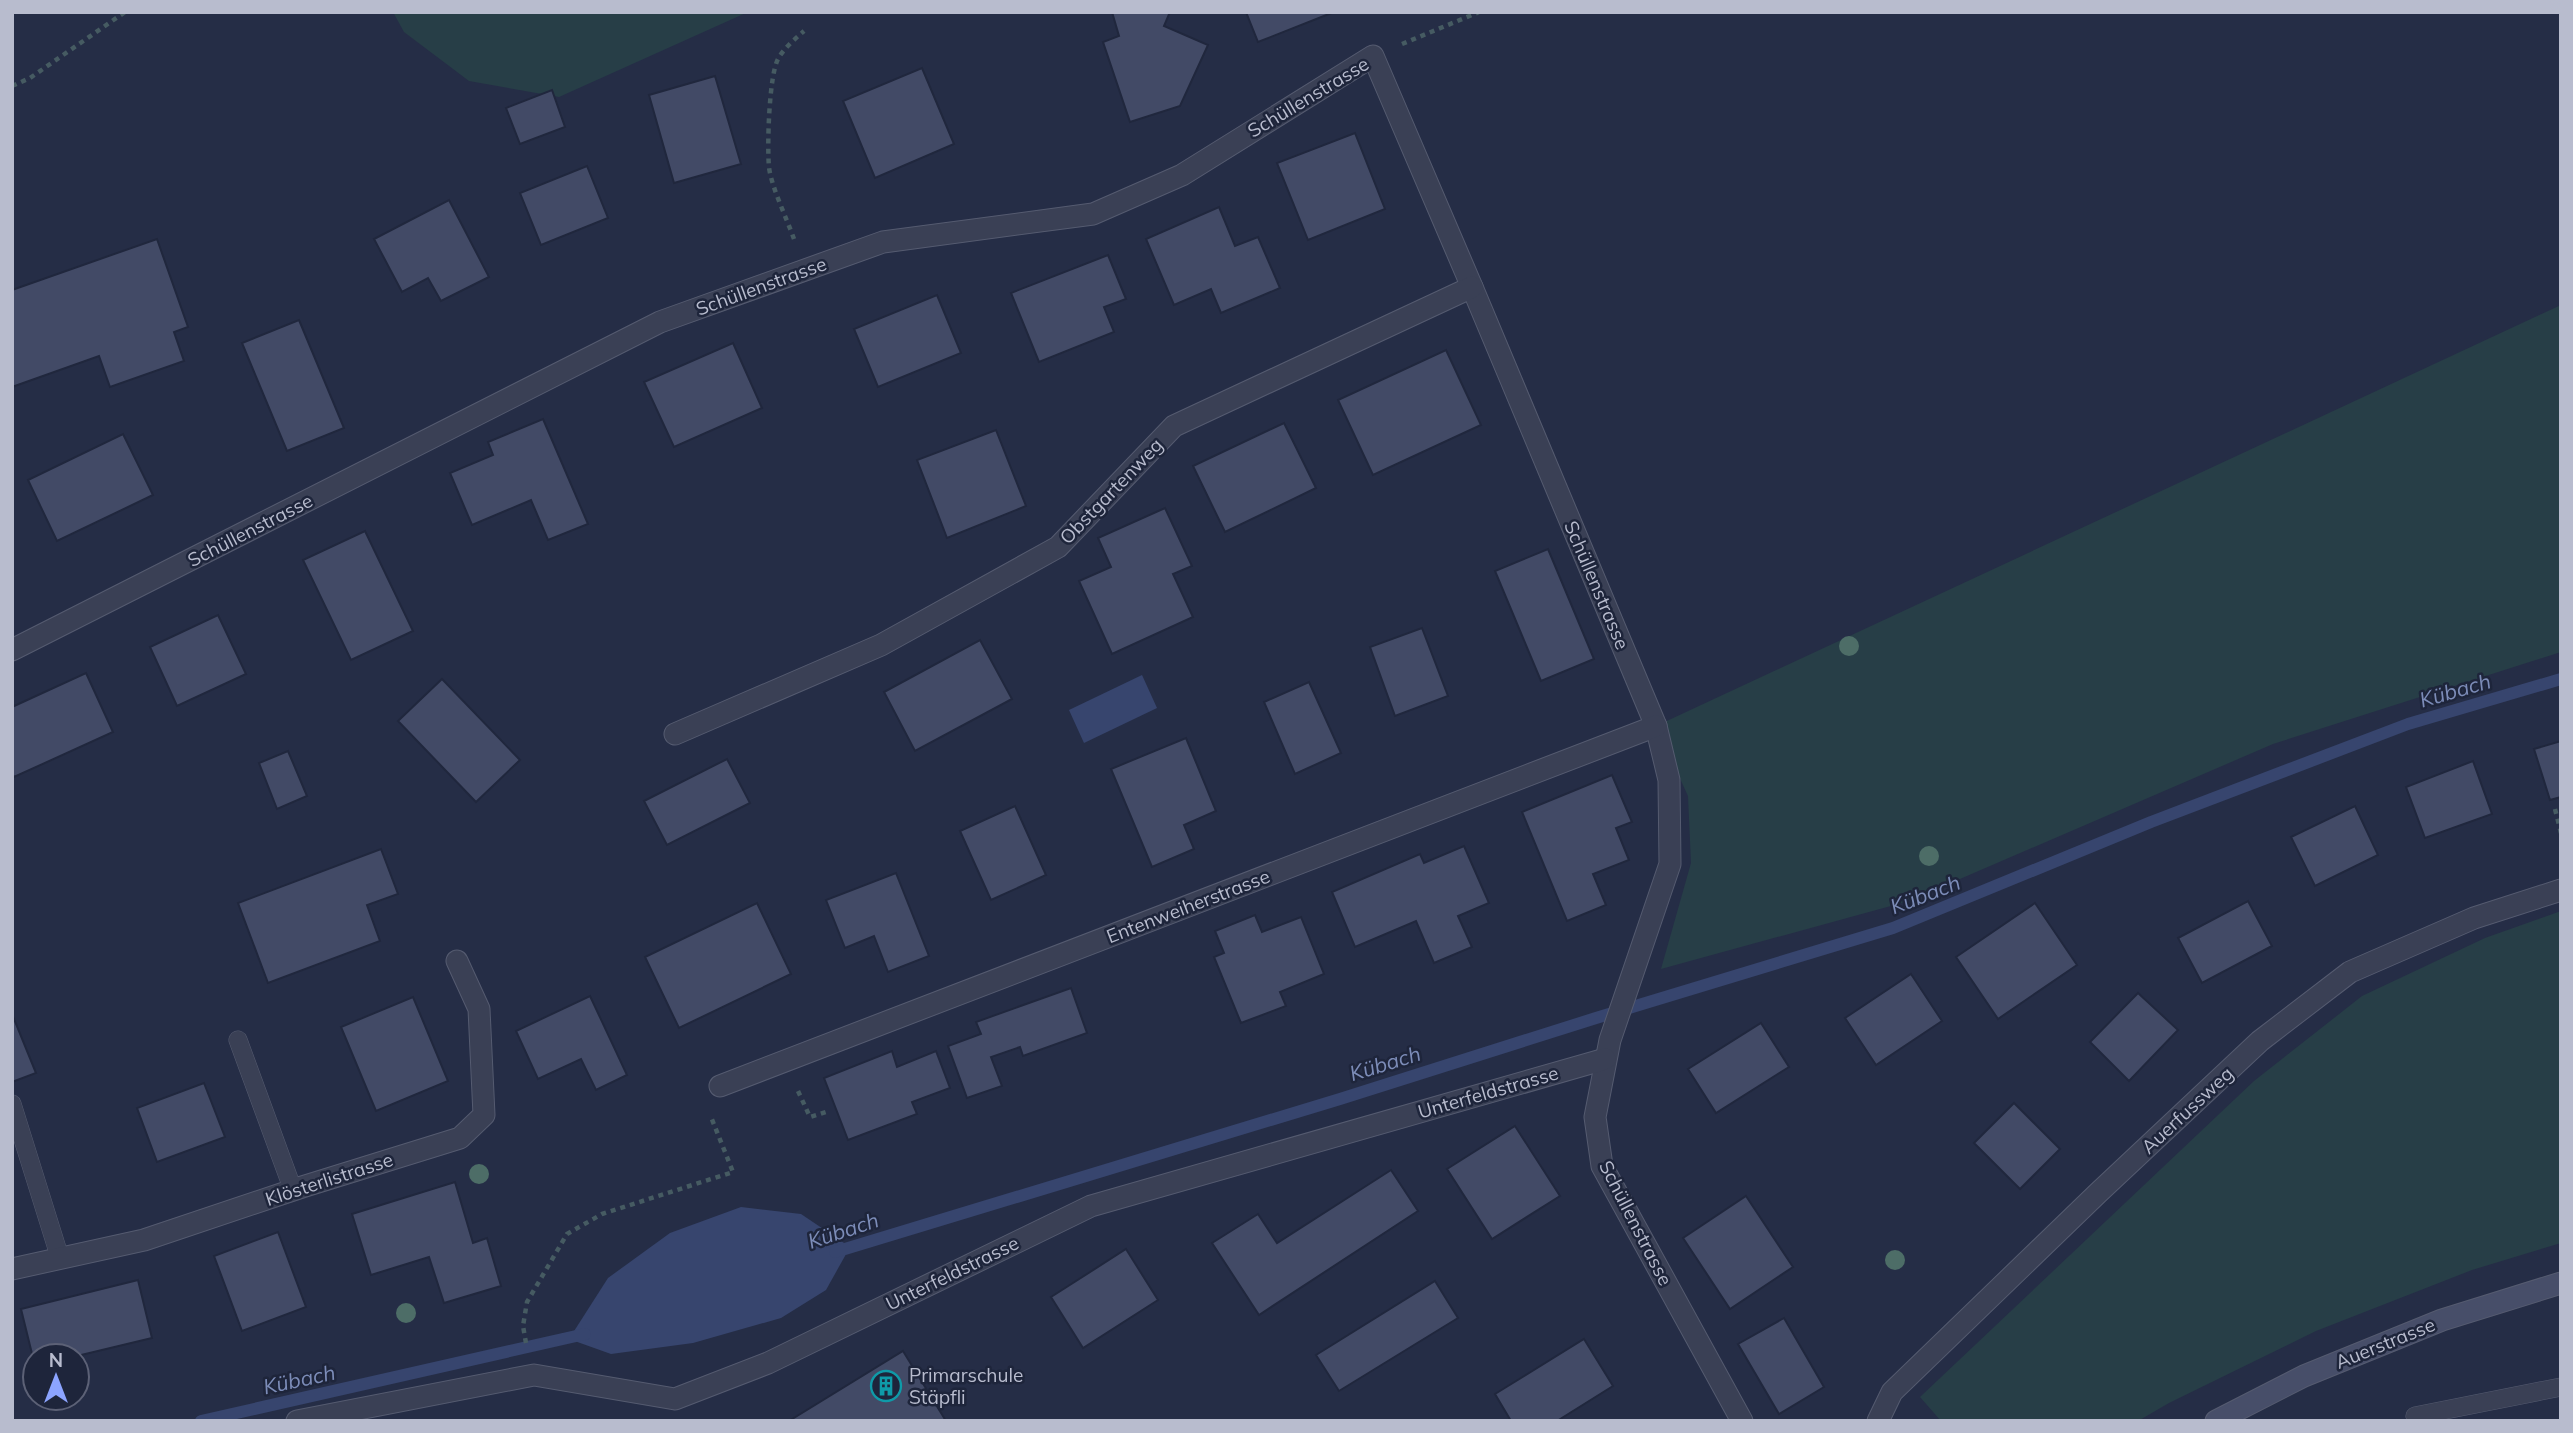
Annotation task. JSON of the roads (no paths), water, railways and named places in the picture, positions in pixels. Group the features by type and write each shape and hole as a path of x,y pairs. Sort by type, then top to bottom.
{"main road":[{"name":"Auerstrasse","path":"2216,1421 2305,1376 2429,1325 2561,1283"}],"street":[{"name":"Schüllenstrasse","path":"12,650 660,322 883,242 1093,214 1182,175 1373,55 1656,726 1669,780 1670,864 1608,1049 1595,1117 1602,1166 1742,1421"},
{"name":"Obstgartenweg","path":"675,734 881,645 1058,547 1174,426 1472,287"},
{"name":"Entenweiherstrasse","path":"720,1086 1656,726"},
{"name":"Auerfussweg","path":"1878,1421 1892,1392 2098,1192 2260,1041 2350,972 2474,918 2561,890"},
{"name":"Klösterlistrasse","path":"12,1269 144,1240 460,1138 484,1115 479,1009 457,961"},
{"name":"Unterfeldstrasse","path":"297,1421 534,1375 674,1399 768,1363 1091,1206 1608,1049"}],"lane":[{"path":"238,1040 293,1190"},
{"path":"12,1104 60,1258"},
{"path":"2414,1416 2561,1387"}],"water":[{"path":"1142,675 1157,708 1084,743 1069,710"},
{"path":"741,1207 801,1214 850,1247 826,1290 781,1318 693,1343 611,1354 569,1339 608,1278 670,1233"}],"waterway":[{"name":"Kübach","path":"835,1252 1893,928 2151,822 2408,724 2561,679"},
{"name":"Kübach","path":"201,1421 585,1334"}],"place":[{"name":"Primarschule Stäpfli","path":"886,1386"}]}
